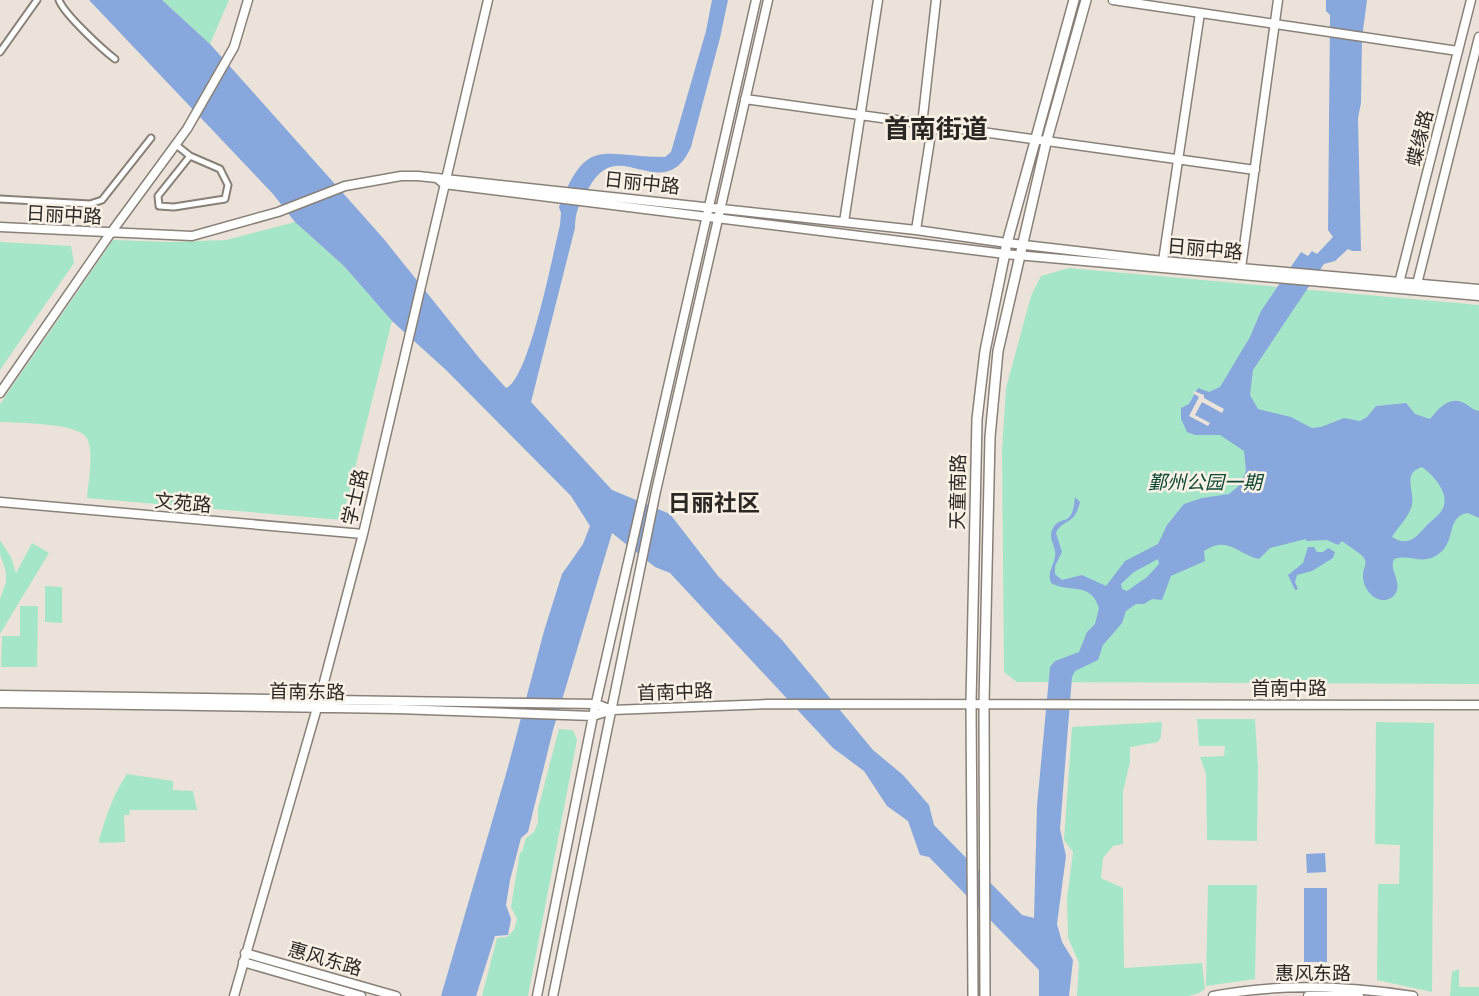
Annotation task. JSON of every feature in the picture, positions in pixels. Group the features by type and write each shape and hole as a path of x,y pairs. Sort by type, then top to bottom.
{"main road":[{"path":"0,393 110,234 187,129 234,47 248,0"},
{"name":"学士路","path":"233,996 318,704 363,534 443,180 488,0"},
{"path":"537,996 593,716 757,0"},
{"path":"553,996 656,491 768,0"},
{"path":"844,222 878,0"},
{"path":"922,125 936,0"},
{"name":"天童南路","path":"973,996 971,703 977,419 985,351 1007,243 1074,0"},
{"name":"天童南路","path":"985,996 984,703 990,437 998,351 1046,143 1086,0"},
{"path":"1113,0 1458,51"},
{"path":"1241,268 1278,0"},
{"name":"蝶缘路","path":"1399,284 1471,0"},
{"path":"1163,261 1200,13"},
{"name":"蝶缘路","path":"1416,288 1479,37"},
{"path":"746,99 1046,143 1255,170"},
{"path":"916,230 932,127"},
{"name":"日丽中路","path":"0,227 191,236 278,212 345,186 401,176 598,199 718,220 1018,256 1284,275"},
{"name":"日丽中路","path":"598,199 709,206 1284,275"},
{"path":"1284,275 1399,284 1416,288 1479,289"},
{"path":"1322,278 1479,296"},
{"name":"文苑路","path":"0,502 363,534"},
{"name":"首南东路","path":"0,695 318,704 593,716 612,710"},
{"name":"首南东路","path":"0,703 583,705"},
{"path":"971,703 984,703"},
{"name":"首南中路","path":"583,705 596,704 612,710 768,704 971,703"},
{"name":"首南中路","path":"984,703 1479,705"},
{"name":"惠风东路","path":"244,958 361,996"},
{"name":"惠风东路","path":"244,958 396,996"},
{"name":"惠风东路","path":"1213,996 1268,989 1353,989 1413,996"},
{"name":"惠风东路","path":"1308,996 1359,996"}],"street":[{"path":"0,52 37,0"},
{"path":"59,0 62,7 95,44 115,60"},
{"path":"0,199 90,204 102,200 151,138"},
{"path":"175,144 190,156 220,169 228,185 225,199 174,207 159,206 158,196 190,156"}],"green space":[{"path":"162,0 229,0 210,44"},
{"path":"295,222 344,266 392,321 342,520 87,498 91,458 86,437 80,432 60,426 0,422 0,404 113,240 226,240"},
{"path":"0,242 71,246 74,263 0,370"},
{"name":"鄞州公园一期","path":"1069,268 1479,305 1479,684 1017,682 1004,672 1002,450 1006,388 1031,296 1041,276"},
{"path":"0,540 11,557 16,573 32,543 49,553 0,634 0,599 6,582 6,572 0,554"},
{"path":"45,586 62,587 62,623 45,622"},
{"path":"20,606 38,606 37,667 1,667 2,636 20,636"},
{"path":"1197,719 1255,719 1258,767 1257,841 1207,840 1206,774 1200,757 1224,756 1225,746 1199,746"},
{"path":"1162,722 1158,742 1130,747 1130,762 1123,791 1123,844 1113,846 1103,858 1101,878 1123,888 1124,968 1202,963 1205,989 1189,996 1077,996 1079,963 1068,938 1067,899 1073,852 1064,840 1072,727"},
{"path":"1376,722 1434,723 1432,992 1377,980 1378,884 1399,884 1400,845 1375,844"},
{"path":"559,729 573,730 577,740 528,996 482,996 497,938 507,937 514,930 517,919 511,907 520,852 526,838 534,832 538,823 538,809"},
{"path":"127,774 173,781 173,790 193,791 197,810 130,810 129,815 124,815 125,842 100,843 110,806"},
{"path":"1208,885 1257,885 1255,979 1206,986"},
{"path":"1459,969 1459,987 1479,987 1479,996 1450,996 1452,972"}],"water":[{"path":"89,0 162,0 210,44 383,238 506,388 515,380 531,340 560,225 559,207 569,184 578,169 598,155 665,157 671,152 706,31 712,0 728,0 691,147 682,162 671,170 660,172 625,166 604,170 594,180 580,204 531,402 612,490 670,514 718,576 782,640 873,750 903,775 929,805 934,825 1022,915 1034,918 1037,806 1050,667 1055,661 1079,652 1087,632 1095,624 1099,608 1095,599 1085,591 1051,583 1050,573 1055,553 1052,530 1059,522 1069,518 1075,497 1080,502 1078,510 1056,533 1062,552 1055,566 1055,574 1062,580 1082,575 1106,586 1125,561 1158,544 1167,525 1184,504 1229,494 1241,484 1246,470 1244,451 1220,435 1195,435 1187,432 1181,419 1181,408 1189,404 1198,388 1209,392 1220,387 1250,337 1261,311 1301,252 1308,256 1312,251 1317,254 1333,237 1328,230 1330,15 1326,11 1326,0 1367,0 1358,118 1361,251 1348,249 1335,261 1324,264 1253,370 1250,395 1258,409 1291,417 1312,428 1344,418 1360,421 1376,406 1406,403 1415,414 1430,419 1444,404 1453,401 1459,401 1479,411 1479,518 1468,513 1461,515 1454,523 1446,546 1436,556 1429,559 1394,559 1397,590 1394,596 1387,600 1376,598 1366,588 1363,579 1363,556 1342,541 1338,545 1327,540 1306,539 1270,548 1259,559 1226,545 1212,547 1204,551 1205,561 1171,576 1162,600 1152,599 1144,604 1136,604 1126,611 1122,623 1103,645 1098,660 1075,671 1072,677 1060,829 1066,856 1057,924 1062,942 1073,960 1069,996 1039,996 1039,970 929,857 920,855 908,821 887,806 864,771 833,748 670,573 655,567 612,533 553,730 528,832 521,838 510,880 506,905 511,919 508,935 495,936 476,996 441,996 562,574 583,544 590,526 571,496 446,370 392,321 344,266 295,222 273,194","holes":["1422,467 1435,480 1445,502 1438,515 1416,536 1408,541 1398,540 1392,537 1411,508 1410,479 1415,470","1158,559 1159,564 1147,577 1127,591 1122,589 1121,584 1134,572"]},
{"path":"1308,547 1314,547 1317,552 1328,548 1335,552 1333,558 1312,571 1297,575 1295,582 1298,589 1295,590 1288,575 1303,563"},
{"path":"1325,853 1326,872 1307,873 1306,854"},
{"path":"1304,888 1327,888 1327,962 1304,962"}],"pier":[{"path":"1194,391 1224,409 1222,413 1202,402 1195,415 1210,423 1208,426 1189,416 1199,397"}],"district":[{"name":"首南街道","path":"936,129"},
{"name":"日丽社区","path":"714,503"}]}
